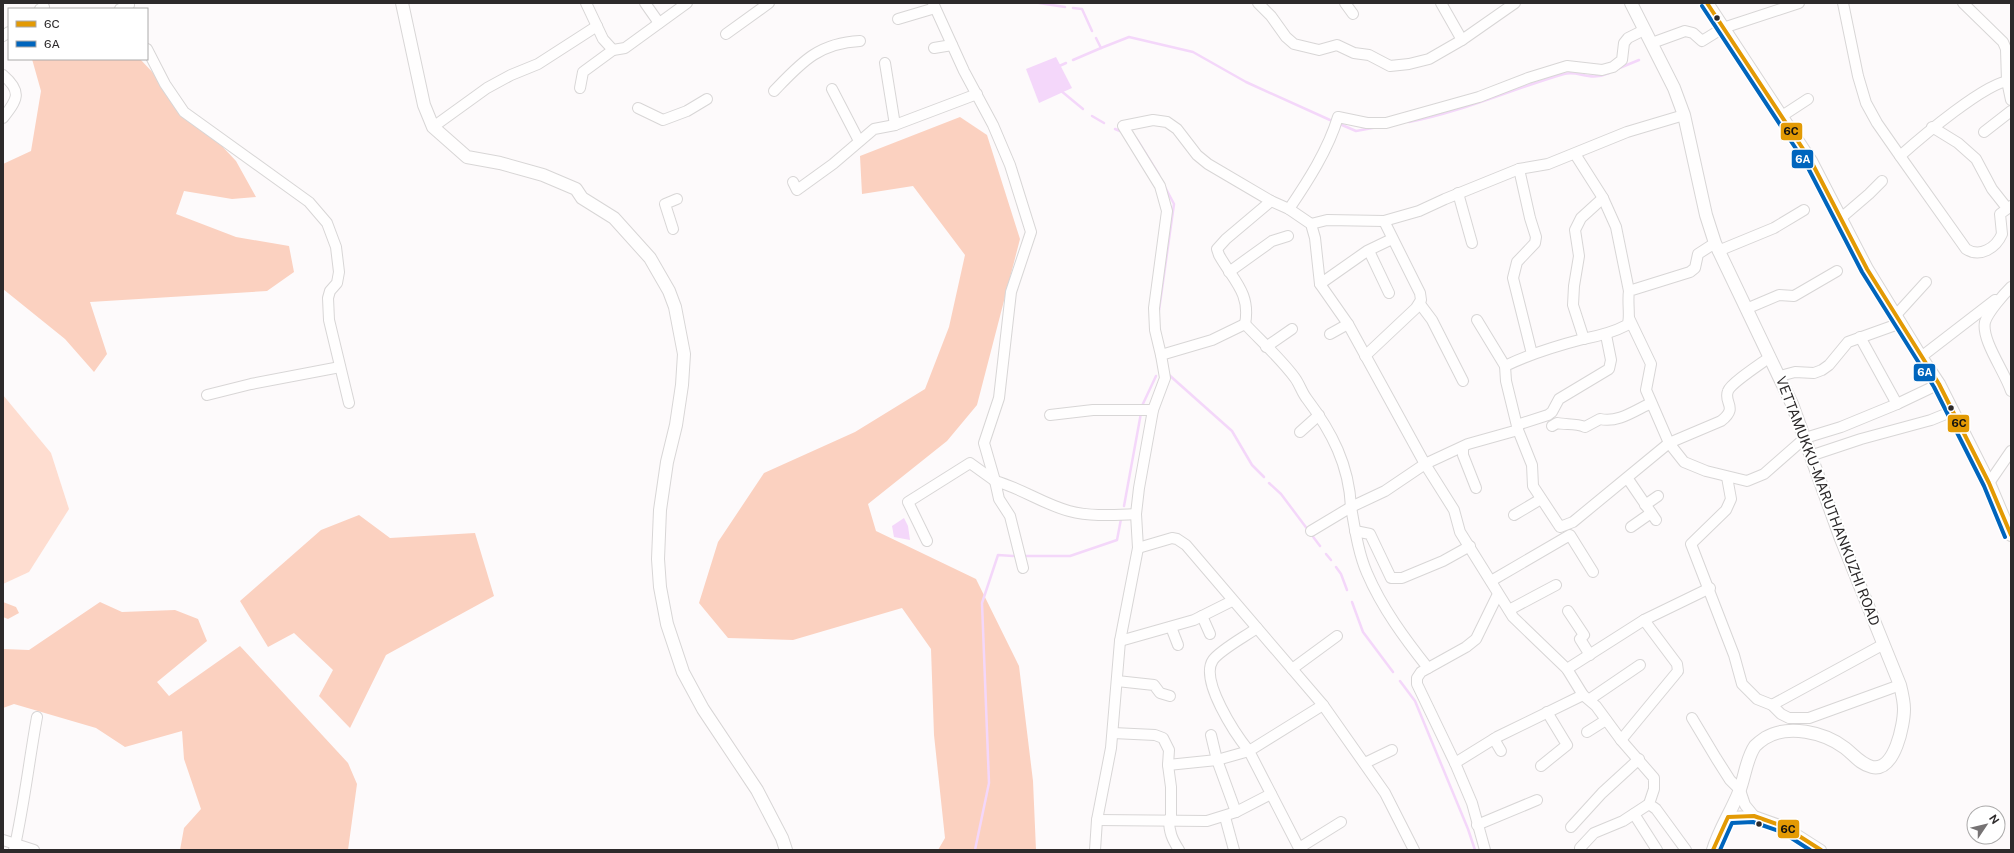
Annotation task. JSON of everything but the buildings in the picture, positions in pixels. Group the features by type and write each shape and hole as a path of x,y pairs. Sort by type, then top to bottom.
{"main road":[{"path":"402,3 414,65 424,105 433,127 468,157 500,163 536,173 576,189 582,198 614,218 650,258 669,291 675,307 684,354 682,385 676,425 667,462 660,510 658,566 660,587 667,624 683,672 703,709 757,790 782,838 786,850"},
{"name":"VETTAMUKKU-MARUTHANKUZHI ROAD","path":"1631,3 1674,88 1684,115 1706,215 1717,247 1746,310 1780,376 1805,438 1810,456 1841,539 1900,685 1904,707 1900,737 1895,750 1883,765 1874,768 1861,763 1845,748 1832,740 1806,732 1789,731 1775,734 1764,739 1756,746 1743,777 1740,790 1713,850"},
{"path":"1707,3 1812,161 1867,269 1939,384 1989,482 2011,535"}],"street":[{"path":"586,3 603,39 613,50"},
{"path":"646,3 659,23"},
{"path":"726,34 769,3"},
{"path":"1258,3 1271,16 1286,38 1294,44 1319,50 1336,45 1354,52 1369,55 1390,66 1409,64 1429,59 1462,40 1515,3"},
{"path":"1345,3 1353,14"},
{"path":"1441,3 1462,40"},
{"path":"1652,43 1685,31 1693,33 1702,41 1723,28 1799,3"},
{"path":"1843,3 1858,76 1866,103 1877,123 1966,249 1976,254 1983,253 2000,238 2002,234 2000,214 2009,207 1992,189 1976,159 1958,144 1932,127"},
{"path":"1963,3 2004,42 2009,50 2009,81 2011,100"},
{"path":"580,88 583,72 613,50 625,48 684,4"},
{"path":"898,19 934,6 1010,165 1031,232 1010,292 999,398 984,443 999,499 1010,516 1023,568"},
{"path":"433,127 487,88 511,75 538,64 597,26"},
{"path":"1289,209 1311,175 1332,136 1338,117 1367,123 1386,123 1479,97 1528,78 1567,66 1602,70 1622,60 1624,44 1628,38 1644,30"},
{"path":"774,91 803,61 821,49 843,41 860,40"},
{"path":"934,48 952,45"},
{"path":"148,51 165,84 184,112 309,202 327,224 336,247 339,272 337,283 330,291 328,298 328,310 349,403"},
{"path":"885,64 895,125"},
{"path":"3,76 14,87 17,94 15,103 3,118"},
{"path":"1900,156 1932,127 1997,84 2009,81"},
{"path":"832,89 859,141"},
{"path":"793,182 797,190 833,164 874,129 895,125 977,94"},
{"path":"638,108 663,120 687,110 707,99"},
{"path":"1782,116 1808,99"},
{"path":"1984,132 2011,111"},
{"path":"1311,224 1326,220 1384,221 1419,211 1458,193 1519,169 1548,164 1627,132 1684,115"},
{"path":"1095,850 1097,820 1113,734 1120,642 1138,548 1136,514 1153,410 1165,378 1155,330 1154,308 1167,211 1160,186 1123,126 1153,120 1167,122 1177,129 1197,155 1208,164 1271,201 1289,209 1311,224 1315,238 1320,284 1348,324 1425,464 1454,510 1460,532 1470,546 1498,594 1513,617 1567,669 1586,697 1654,778 1654,789 1649,804 1623,821 1594,833 1580,848"},
{"path":"1574,154 1603,198 1616,227 1629,291 1627,301 1629,318 1651,364 1646,390 1669,443 1684,462 1706,471 1727,477 1747,481 1753,480 1764,474 1805,438 1829,432 1897,404 1939,384"},
{"path":"1519,169 1530,218 1536,236 1535,242 1517,262 1513,278 1532,354"},
{"path":"1841,218 1882,181"},
{"path":"1458,193 1472,243"},
{"path":"1584,339 1573,305 1574,286 1579,256 1575,230 1581,218 1603,198"},
{"path":"673,229 666,204 677,199"},
{"path":"1245,324 1248,310 1240,287 1218,255 1218,249 1220,245 1271,201"},
{"path":"1629,291 1690,272 1694,268 1698,254 1774,228 1804,210"},
{"path":"1384,221 1420,293 1420,304 1432,320 1463,381"},
{"path":"1229,272 1272,241 1288,236"},
{"path":"1320,284 1369,250 1392,239"},
{"path":"1369,250 1389,293"},
{"path":"1746,310 1780,295 1794,296 1837,271"},
{"path":"1780,376 1795,372 1814,373 1822,370 1829,365 1848,342 1898,319 1926,282"},
{"path":"1921,357 2008,290"},
{"path":"2008,290 1986,321 1985,331 2011,391"},
{"path":"1365,356 1420,304"},
{"path":"1505,366 1532,354 1584,339 1606,335 1627,325 1629,318"},
{"path":"1477,320 1505,366 1506,381 1517,427 1532,465 1533,486 1560,527 1573,522 1628,479 1669,443 1711,426 1727,416 1730,404 1727,396 1730,387 1770,357"},
{"path":"1161,355 1212,340 1245,324"},
{"path":"1245,324 1295,378 1319,416 1326,424 1340,456 1350,492 1355,531 1367,573 1384,606 1406,640 1428,668"},
{"path":"1330,334 1348,324"},
{"path":"1266,347 1292,329"},
{"path":"1311,531 1351,507 1385,491 1425,464 1463,447 1548,415 1559,399 1609,369 1611,360 1606,335"},
{"path":"1860,337 1897,404"},
{"path":"207,395 251,384 340,367"},
{"path":"1552,426 1557,423 1566,425 1578,424 1584,427 1600,419 1607,421 1618,419 1651,404"},
{"path":"1050,415 1093,410 1153,410"},
{"path":"1810,456 1860,439 1931,420 1953,411"},
{"path":"1300,432 1319,416"},
{"path":"1463,447 1463,456 1476,488"},
{"path":"1989,482 2011,451"},
{"path":"927,541 908,502 970,463 995,481 1011,485 1068,510 1097,516 1136,514"},
{"path":"1727,477 1731,499 1726,510 1692,544 1701,573 1710,588 1734,655 1742,684 1756,699 1772,704 1781,714 1789,718 1800,719 1809,718 1900,685"},
{"path":"1628,479 1650,513"},
{"path":"1631,527 1650,513 1658,496"},
{"path":"1514,515 1541,499"},
{"path":"1355,531 1370,534 1391,578 1402,578 1442,561 1470,546"},
{"path":"1491,581 1570,535 1593,572"},
{"path":"1138,548 1172,538 1177,539 1186,545 1232,601 1292,669 1365,763 1385,793 1414,850"},
{"path":"1509,610 1556,585"},
{"path":"1567,669 1644,620 1710,588"},
{"path":"1484,850 1472,803 1455,763 1416,684 1417,678 1421,672 1466,647 1476,639 1498,594"},
{"path":"1120,642 1202,616 1232,601"},
{"path":"1568,611 1584,635 1580,639 1590,655"},
{"path":"1202,616 1210,634"},
{"path":"1621,740 1678,671 1677,664 1644,620"},
{"path":"1171,627 1178,645"},
{"path":"1257,628 1218,654 1212,662 1210,676 1226,715 1239,738 1249,751 1300,849 1341,822"},
{"path":"1292,669 1337,636"},
{"path":"1772,704 1884,644"},
{"path":"1455,763 1494,739 1547,712 1586,697 1640,665"},
{"path":"1117,681 1154,685 1160,693 1170,696"},
{"path":"1168,765 1217,760 1249,751 1322,706"},
{"path":"1541,766 1567,745 1547,712"},
{"path":"14,847 24,803 27,772 37,717"},
{"path":"1692,718 1720,764 1740,790 1745,805 1754,816"},
{"path":"1587,732 1606,720"},
{"path":"1113,734 1160,736 1166,743 1169,750 1168,765 1171,787 1171,838 1179,850"},
{"path":"1211,735 1217,760 1236,812"},
{"path":"1494,739 1501,751"},
{"path":"1365,763 1392,750"},
{"path":"1571,827 1602,793 1639,759"},
{"path":"1097,820 1170,819 1208,821 1236,812 1271,794"},
{"path":"1477,825 1537,800"},
{"path":"1649,804 1656,809 1686,850"},
{"path":"1634,814 1657,850"},
{"path":"1225,816 1234,850"},
{"path":"1728,817 1754,816 1786,827 1821,850"},
{"path":"3,840 14,847 34,850"}],"shaded area":[{"path":"1056,57 1072,88 1039,103 1026,69"},
{"path":"32,60 141,60 236,161 256,197 232,199 184,191 176,214 236,237 289,246 294,272 267,291 90,302 107,354 94,372 65,339 3,289 3,164 31,151 41,91"},
{"path":"960,117 987,135 1020,239 977,405 947,441 868,504 876,531 976,579 1019,666 1033,781 1036,850 938,850 945,838 934,735 931,649 902,608 793,640 728,638 699,603 718,542 764,473 855,432 925,389 949,327 965,255 913,186 862,194 860,156"},
{"path":"3,395 51,453 69,509 29,572 3,584"},
{"path":"359,515 390,538 475,533 494,596 386,655 350,728 319,696 333,670 294,633 268,647 240,601 321,530"},
{"path":"904,518 908,526 910,540 894,537 892,526"},
{"path":"3,602 16,607 19,613 8,619 3,617"},
{"path":"100,602 122,612 175,610 198,619 207,641 157,682 169,696 240,646 348,763 357,784 348,850 180,850 184,828 201,809 184,759 182,731 125,747 96,728 14,704 3,708 3,649 29,650"}],"waterway":[{"path":"1039,3 1065,7"},
{"path":"1073,8 1082,9 1092,31"},
{"path":"1096,38 1101,48 1129,37 1193,52 1246,82 1330,120"},
{"path":"1073,60 1101,48"},
{"path":"1617,69 1639,60"},
{"path":"1057,67 1066,63"},
{"path":"1409,122 1429,118 1468,106 1564,74 1575,73 1596,76 1609,73"},
{"path":"1060,90 1083,109"},
{"path":"1092,116 1104,123"},
{"path":"1342,125 1356,131 1378,127"},
{"path":"1115,129 1120,131"},
{"path":"1136,138 1159,175"},
{"path":"1159,310 1174,204 1165,187"},
{"path":"1168,374 1232,431 1252,465 1264,477"},
{"path":"1141,408 1156,376"},
{"path":"1124,506 1141,413"},
{"path":"1269,483 1281,494 1308,530"},
{"path":"1026,556 1070,556 1117,540 1121,519"},
{"path":"1311,534 1320,546"},
{"path":"1326,554 1331,560"},
{"path":"975,850 989,783 982,603 998,555 1013,556"},
{"path":"1336,567 1341,574 1347,590"},
{"path":"1352,602 1363,632 1393,672"},
{"path":"1400,681 1415,701 1468,829 1475,850"}],"transit line":[{"name":"6C","path":"1707,3 1811,161 1867,269 1939,384 1989,483 2011,535"},
{"name":"6A","path":"1702,6 1806,164 1862,272 1934,387 1984,486 2005,537"},
{"name":"6C","path":"1713,850 1728,817 1754,816 1785,827 1821,850"},
{"name":"6A","path":"1720,850 1732,823 1753,822 1782,832 1810,850"}]}
